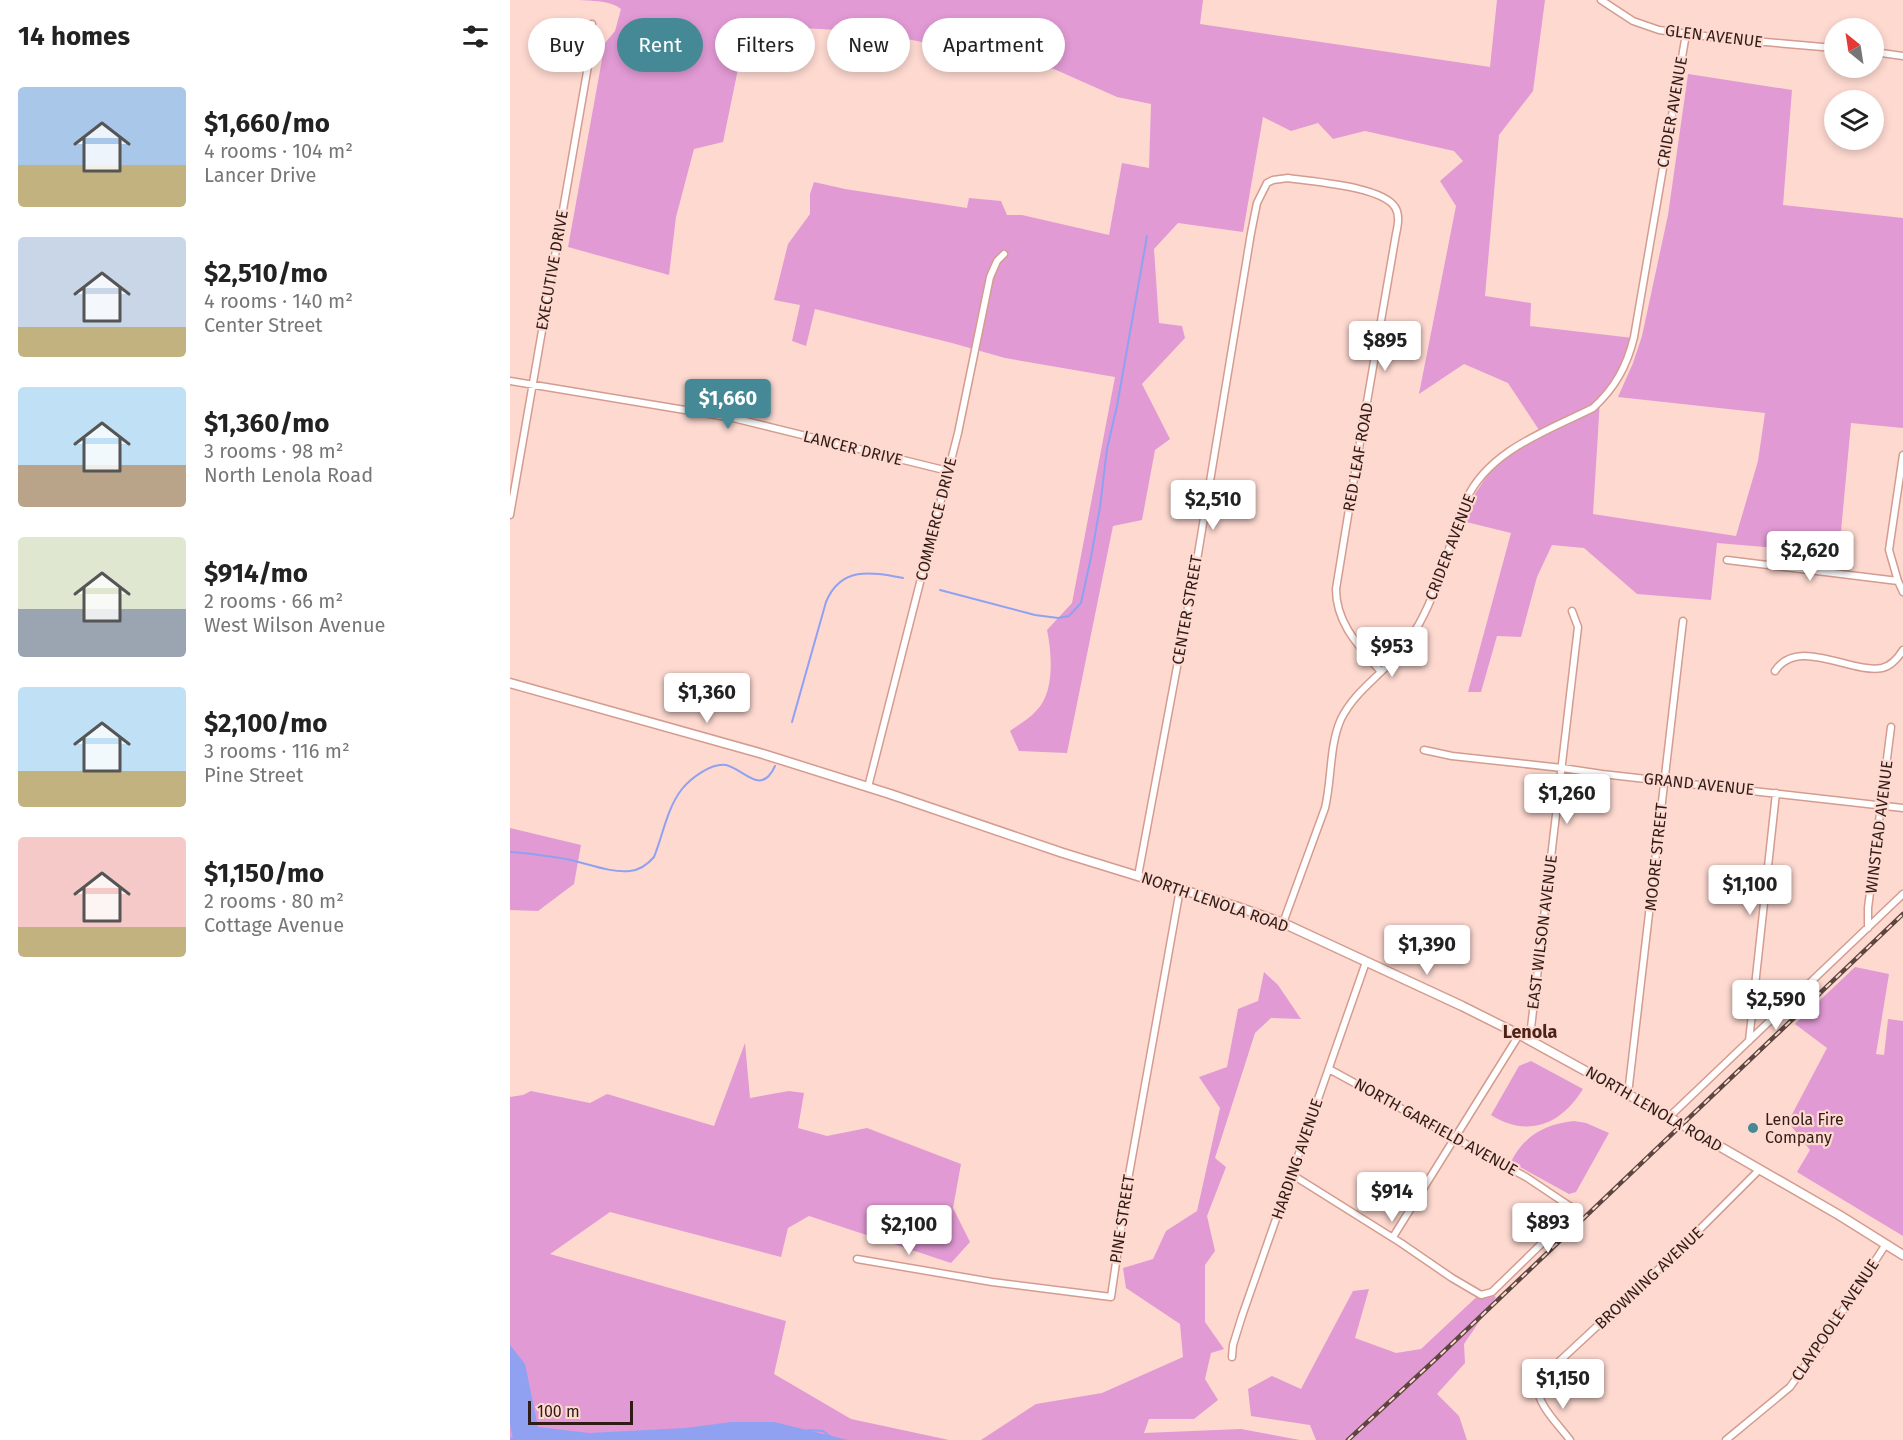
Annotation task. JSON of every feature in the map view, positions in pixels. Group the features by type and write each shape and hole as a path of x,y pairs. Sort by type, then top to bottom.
{"main road":[{"name":"NORTH LENOLA ROAD","path":"510,683 689,732 868,787 1283,923 1462,1006 1523,1037 1669,1117 1832,1211 1903,1255"}],"street":[{"name":"GLEN AVENUE","path":"1601,0 1633,21 1659,30 1824,47"},
{"name":"CRIDER AVENUE","path":"1283,923 1325,808 1338,727 1351,702 1405,647 1421,621 1465,501 1477,481 1493,463 1515,447 1593,408 1602,400 1622,372 1634,338 1686,34"},
{"path":"1884,53 1903,56"},
{"name":"EXECUTIVE DRIVE","path":"510,515 587,72"},
{"name":"RED LEAF ROAD","path":"1280,179 1288,178 1359,189 1388,200 1397,211 1396,234 1336,589 1336,600 1342,621 1381,672"},
{"name":"CENTER STREET","path":"1138,876 1198,554 1239,299 1257,203 1267,183 1280,179"},
{"name":"COMMERCE DRIVE","path":"868,787 970,381 990,277 997,261 1004,254"},
{"name":"LANCER DRIVE","path":"510,381 733,418 948,471"},
{"path":"1903,454 1889,550 1903,592"},
{"path":"1727,560 1898,581"},
{"name":"EAST WILSON AVENUE","path":"1523,1037 1531,1028 1541,951 1578,627 1572,611"},
{"name":"MOORE STREET","path":"1628,1094 1683,621"},
{"path":"1775,671 1781,664 1802,657 1821,657 1855,666 1880,668 1893,662 1903,650"},
{"name":"WINSTEAD AVENUE","path":"1868,928 1868,908 1892,727"},
{"name":"GRAND AVENUE","path":"1424,750 1452,756 1903,808"},
{"path":"1749,1041 1776,793"},
{"name":"PINE STREET","path":"857,1259 992,1282 1111,1297 1128,1180 1180,889"},
{"path":"1669,1117 1903,894"},
{"name":"HARDING AVENUE","path":"1232,1357 1236,1336 1366,962"},
{"path":"1291,1174 1393,1237 1453,1138 1523,1037"},
{"name":"NORTH GARFIELD AVENUE","path":"1329,1069 1527,1177 1571,1207 1572,1215 1568,1220 1492,1292 1481,1295 1393,1237"},
{"name":"BROWNING AVENUE","path":"1570,1440 1541,1402 1537,1393 1537,1385 1551,1369 1696,1234 1760,1170"},
{"name":"CLAYPOOLE AVENUE","path":"1726,1440 1790,1388 1886,1244"}],"shaded area":[{"path":"578,0 1203,0 1200,24 1490,67 1497,0 1545,0 1533,91 1499,135 1485,296 1531,303 1530,326 1633,338 1609,391 1600,400 1593,514 1736,536 1758,461 1765,413 1618,397 1642,336 1668,215 1688,74 1792,90 1783,205 1903,218 1903,428 1851,423 1839,553 1717,543 1711,600 1637,594 1584,548 1552,545 1537,577 1521,637 1497,636 1481,692 1468,692 1511,533 1458,520 1498,459 1543,436 1508,383 1464,364 1419,394 1456,206 1440,181 1463,161 1454,151 1365,131 1333,139 1318,123 1291,131 1263,117 1243,232 1178,223 1154,249 1159,323 1182,326 1185,338 1142,384 1170,439 1155,450 1142,520 1113,526 1067,753 1019,751 1010,731 1030,717 1042,703 1049,684 1050,672 1047,630 1072,603 1115,377 1005,358 815,309 806,346 792,341 800,305 774,300 788,244 810,214 810,194 814,182 967,208 969,198 1001,201 1007,215 1022,215 1109,235 1122,163 1149,168 1151,104 1117,97 1061,72 1065,72 1065,18 922,18 922,42 910,40 910,18 827,18 827,29 815,29 815,18 715,18 715,72 737,72 723,142 694,149 676,217 669,275 568,247 600,72 605,72 605,43 615,31 617,24 617,72 703,72 703,18 619,18 621,9 617,6"},
{"path":"510,828 581,845 574,884 538,911 510,910"},
{"path":"1855,967 1889,974 1876,1054 1884,1055 1888,1019 1903,1021 1903,1236 1797,1172 1810,1150 1788,1122 1827,1048 1795,1024"},
{"path":"1264,972 1278,985 1301,1019 1271,1018 1255,1033 1215,1158 1226,1167 1207,1216 1215,1251 1205,1265 1205,1322 1224,1349 1211,1353 1205,1379 1218,1400 1194,1419 1149,1419 1144,1433 1241,1429 1300,1440 981,1440 1036,1404 1102,1393 1183,1357 1180,1324 1126,1288 1123,1268 1153,1259 1166,1231 1197,1211 1220,1108 1199,1077 1227,1067 1238,1009 1258,1001"},
{"path":"745,1043 750,1098 789,1091 804,1093 798,1128 827,1136 867,1128 961,1164 953,1208 970,1242 951,1263 809,1216 788,1228 781,1257 610,1212 550,1254 786,1321 774,1374 851,1419 949,1440 510,1440 510,1097 531,1091 590,1103 607,1094 714,1126"},
{"path":"1531,1061 1583,1089 1564,1111 1554,1119 1542,1124 1517,1126 1491,1115 1519,1066"},
{"path":"1574,1121 1586,1123 1609,1133 1576,1192 1569,1194 1511,1162 1522,1145 1537,1132 1554,1125"},
{"path":"1369,1289 1355,1338 1396,1353 1421,1349 1484,1290 1496,1297 1464,1344 1465,1363 1437,1394 1459,1416 1467,1440 1316,1440 1310,1425 1251,1416 1248,1389 1272,1376 1301,1389 1353,1291"}],"water":[{"path":"510,1345 525,1364 538,1427 589,1433 686,1428 731,1422 774,1422 848,1440 513,1440 510,1424"}],"waterway":[{"path":"940,590 1035,615 1058,618 1069,616 1081,603 1147,236"},
{"path":"792,722 826,602 832,590 840,582 858,574 869,573 903,578"},
{"path":"510,852 566,859 614,871 637,869 654,857 677,796 696,776 714,766 726,765 758,780 770,775 775,766"},
{"path":"808,1430 823,1431 835,1440"}],"railway":[{"path":"1348,1440 1903,914"}],"place":[{"name":"Lenola Fire Company","path":"1753,1128"}],"district":[{"name":"Lenola","path":"1530,1032"}]}
